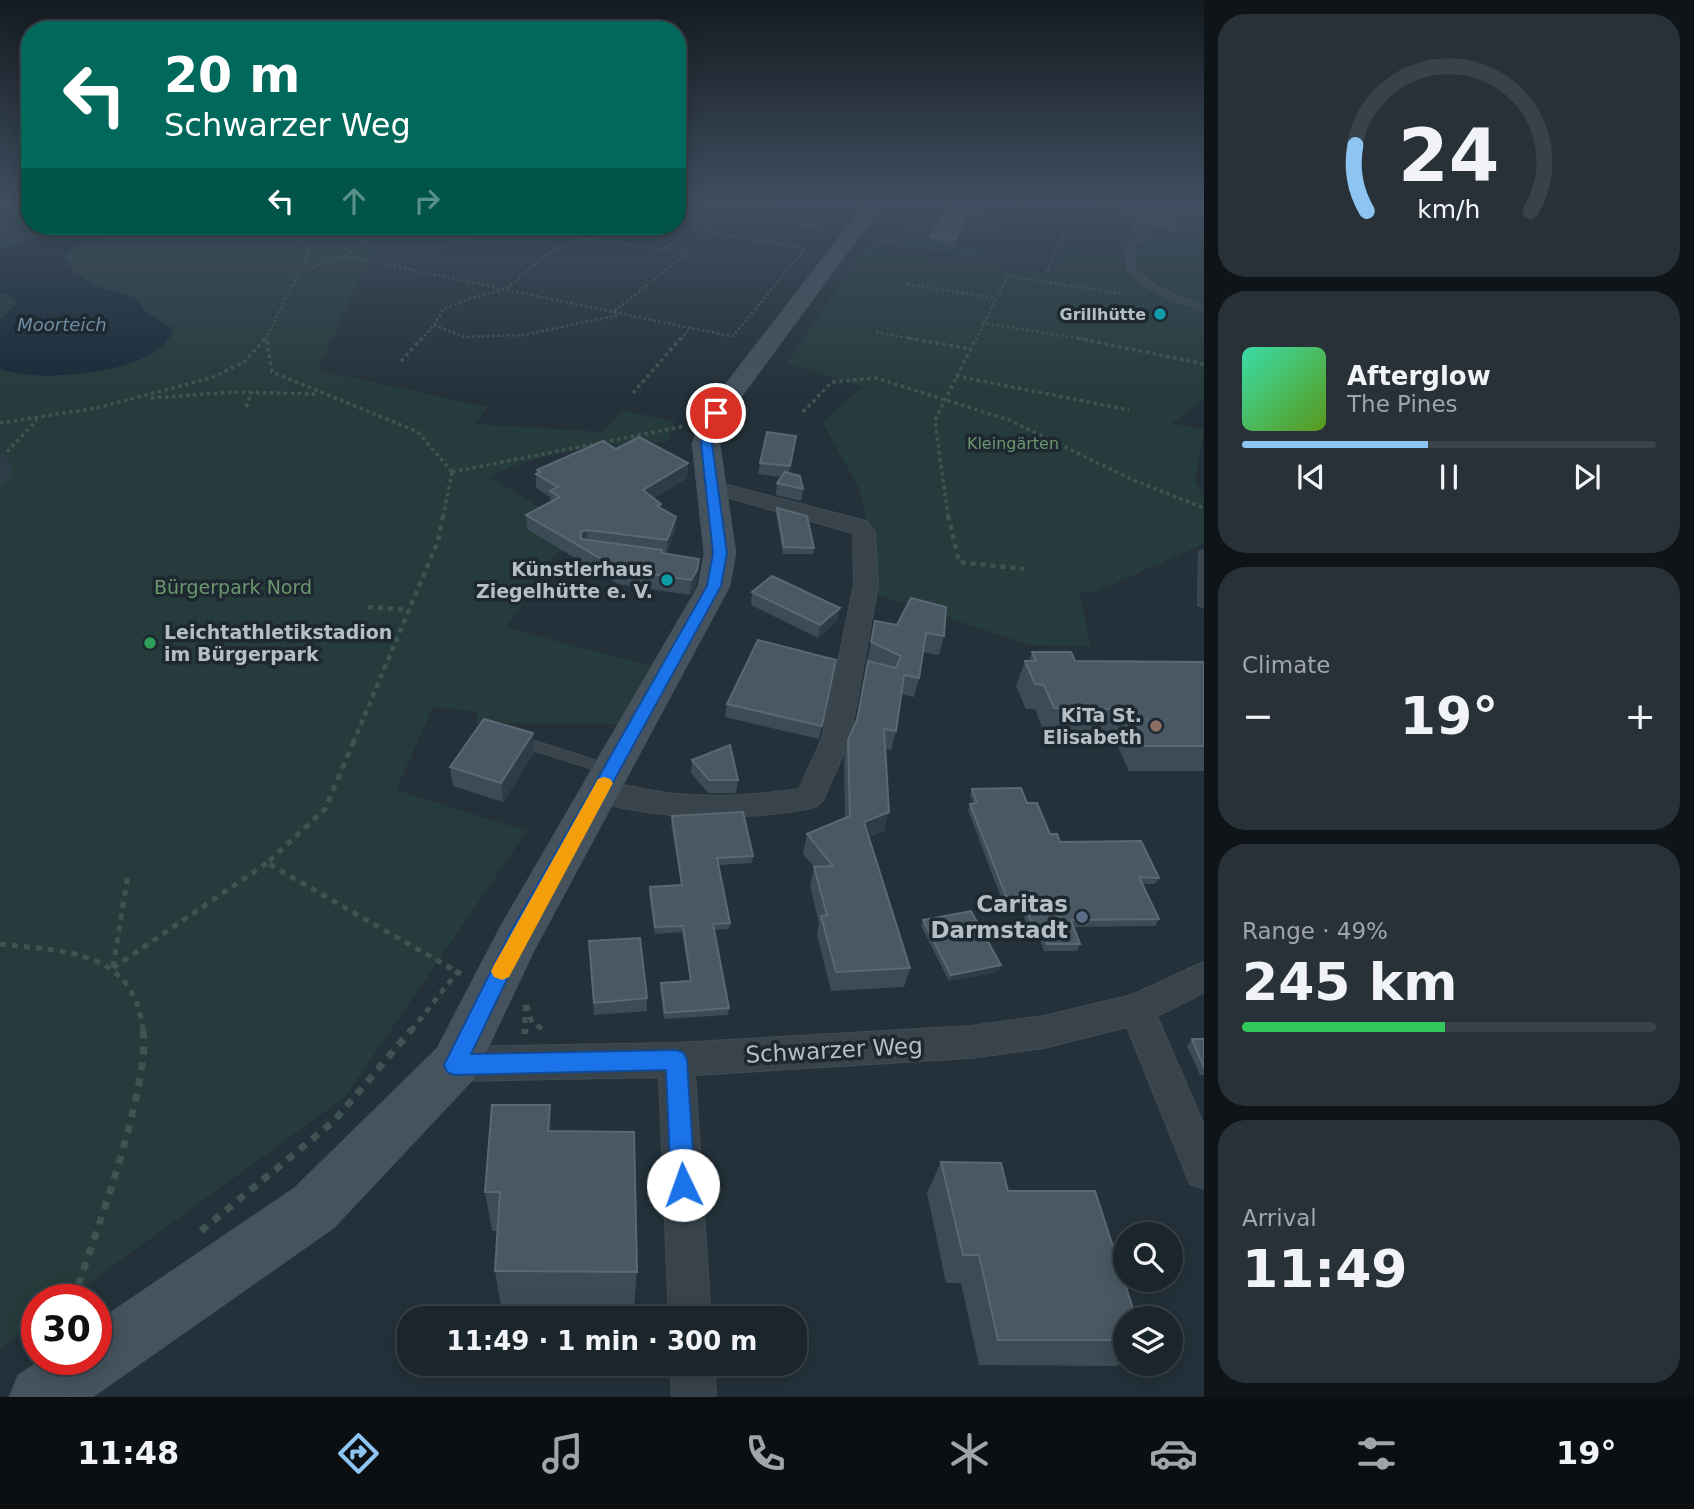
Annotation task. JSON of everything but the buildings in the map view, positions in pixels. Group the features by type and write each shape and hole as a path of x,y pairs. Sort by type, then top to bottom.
{"main road":[{"path":"112,1347 314,1208 454,1065 516,941 714,586 713,566 719,533 706,444 716,413 828,265"},
{"path":"40,1397 72,1375"}],"street":[{"path":"606,781 625,799 711,808 807,798 813,792 836,739 866,585 863,532 858,526 712,486"},
{"name":"Schwarzer Weg","path":"454,1065 677,1060 970,1042 1044,1032 1137,1009 1204,977"},
{"path":"1137,1009 1204,1170"},
{"path":"677,1060 689,1306"},
{"path":"693,1376 694,1397"}],"lane":[{"path":"1130,265 1130,269 1142,283 1167,296 1204,308"},
{"path":"1204,552 1204,605"},
{"path":"505,736 606,781"}],"path":[{"path":"0,423 38,419 143,399 221,374 244,362 267,341 281,304 305,265"},
{"path":"303,271 319,265"},
{"path":"390,265 733,337 792,265"},
{"path":"401,361 444,309 468,299 506,289 535,265"},
{"path":"613,312 672,265"},
{"path":"1047,272 1050,265"},
{"path":"1024,569 959,562 946,507 934,419 1008,276 1123,294"},
{"path":"907,284 995,298"},
{"path":"433,325 465,337 524,335 624,314"},
{"path":"984,323 1122,345 1204,364"},
{"path":"633,393 690,328"},
{"path":"876,332 968,349"},
{"path":"267,341 272,372 418,432 452,472"},
{"path":"956,376 1129,410"},
{"path":"803,412 832,382 876,378 1009,420 1133,480 1204,508"},
{"path":"143,399 252,392 321,394"},
{"path":"246,407 252,392"},
{"path":"0,459 38,419"},
{"path":"452,472 687,426"},
{"path":"113,968 267,863 325,809 438,541 452,472"},
{"path":"368,607 409,610"},
{"path":"196,1235 334,1121 402,1042 457,972 267,863"},
{"path":"113,968 128,875"},
{"path":"0,944 71,953 113,968 141,1009 144,1044 133,1112 78,1284"}],"green space":[{"name":"Bürgerpark Nord","path":"0,265 369,265 318,370 487,407 476,424 604,432 622,410 675,422 667,442 576,450 529,461 491,477 578,532 562,552 558,551 506,628 653,666 620,724 477,723 477,712 433,707 396,790 527,831 345,1097 88,1284 21,1284 21,1333 0,1348"},
{"name":"Kleingärten","path":"852,265 988,265 1052,274 1055,265 1204,265 1204,399 1172,423 1204,430 1195,480 1204,499 1204,544 1093,593 1079,591 1091,646 1030,645 878,595 878,571 859,488 822,422 862,387 787,363"}],"water":[{"name":"Moorteich","path":"0,265 69,265 87,281 137,299 144,310 173,329 164,344 147,356 123,365 68,375 17,373 0,369 0,320 16,304 12,297 0,292"}],"slow traffic":[{"path":"502,971 604,783"}],"place":[{"name":"Grillhütte","path":"1160,314"},
{"name":"Künstlerhaus Ziegelhütte e. V.","path":"667,580"},
{"name":"Leichtathletikstadion im Bürgerpark","path":"150,643"},
{"name":"KiTa St. Elisabeth","path":"1156,726"},
{"name":"Caritas Darmstadt","path":"1082,917"}],"route":[{"path":"683,1185 677,1060 454,1065 516,941 714,586 719,567 719,533 706,444 716,413"}]}
